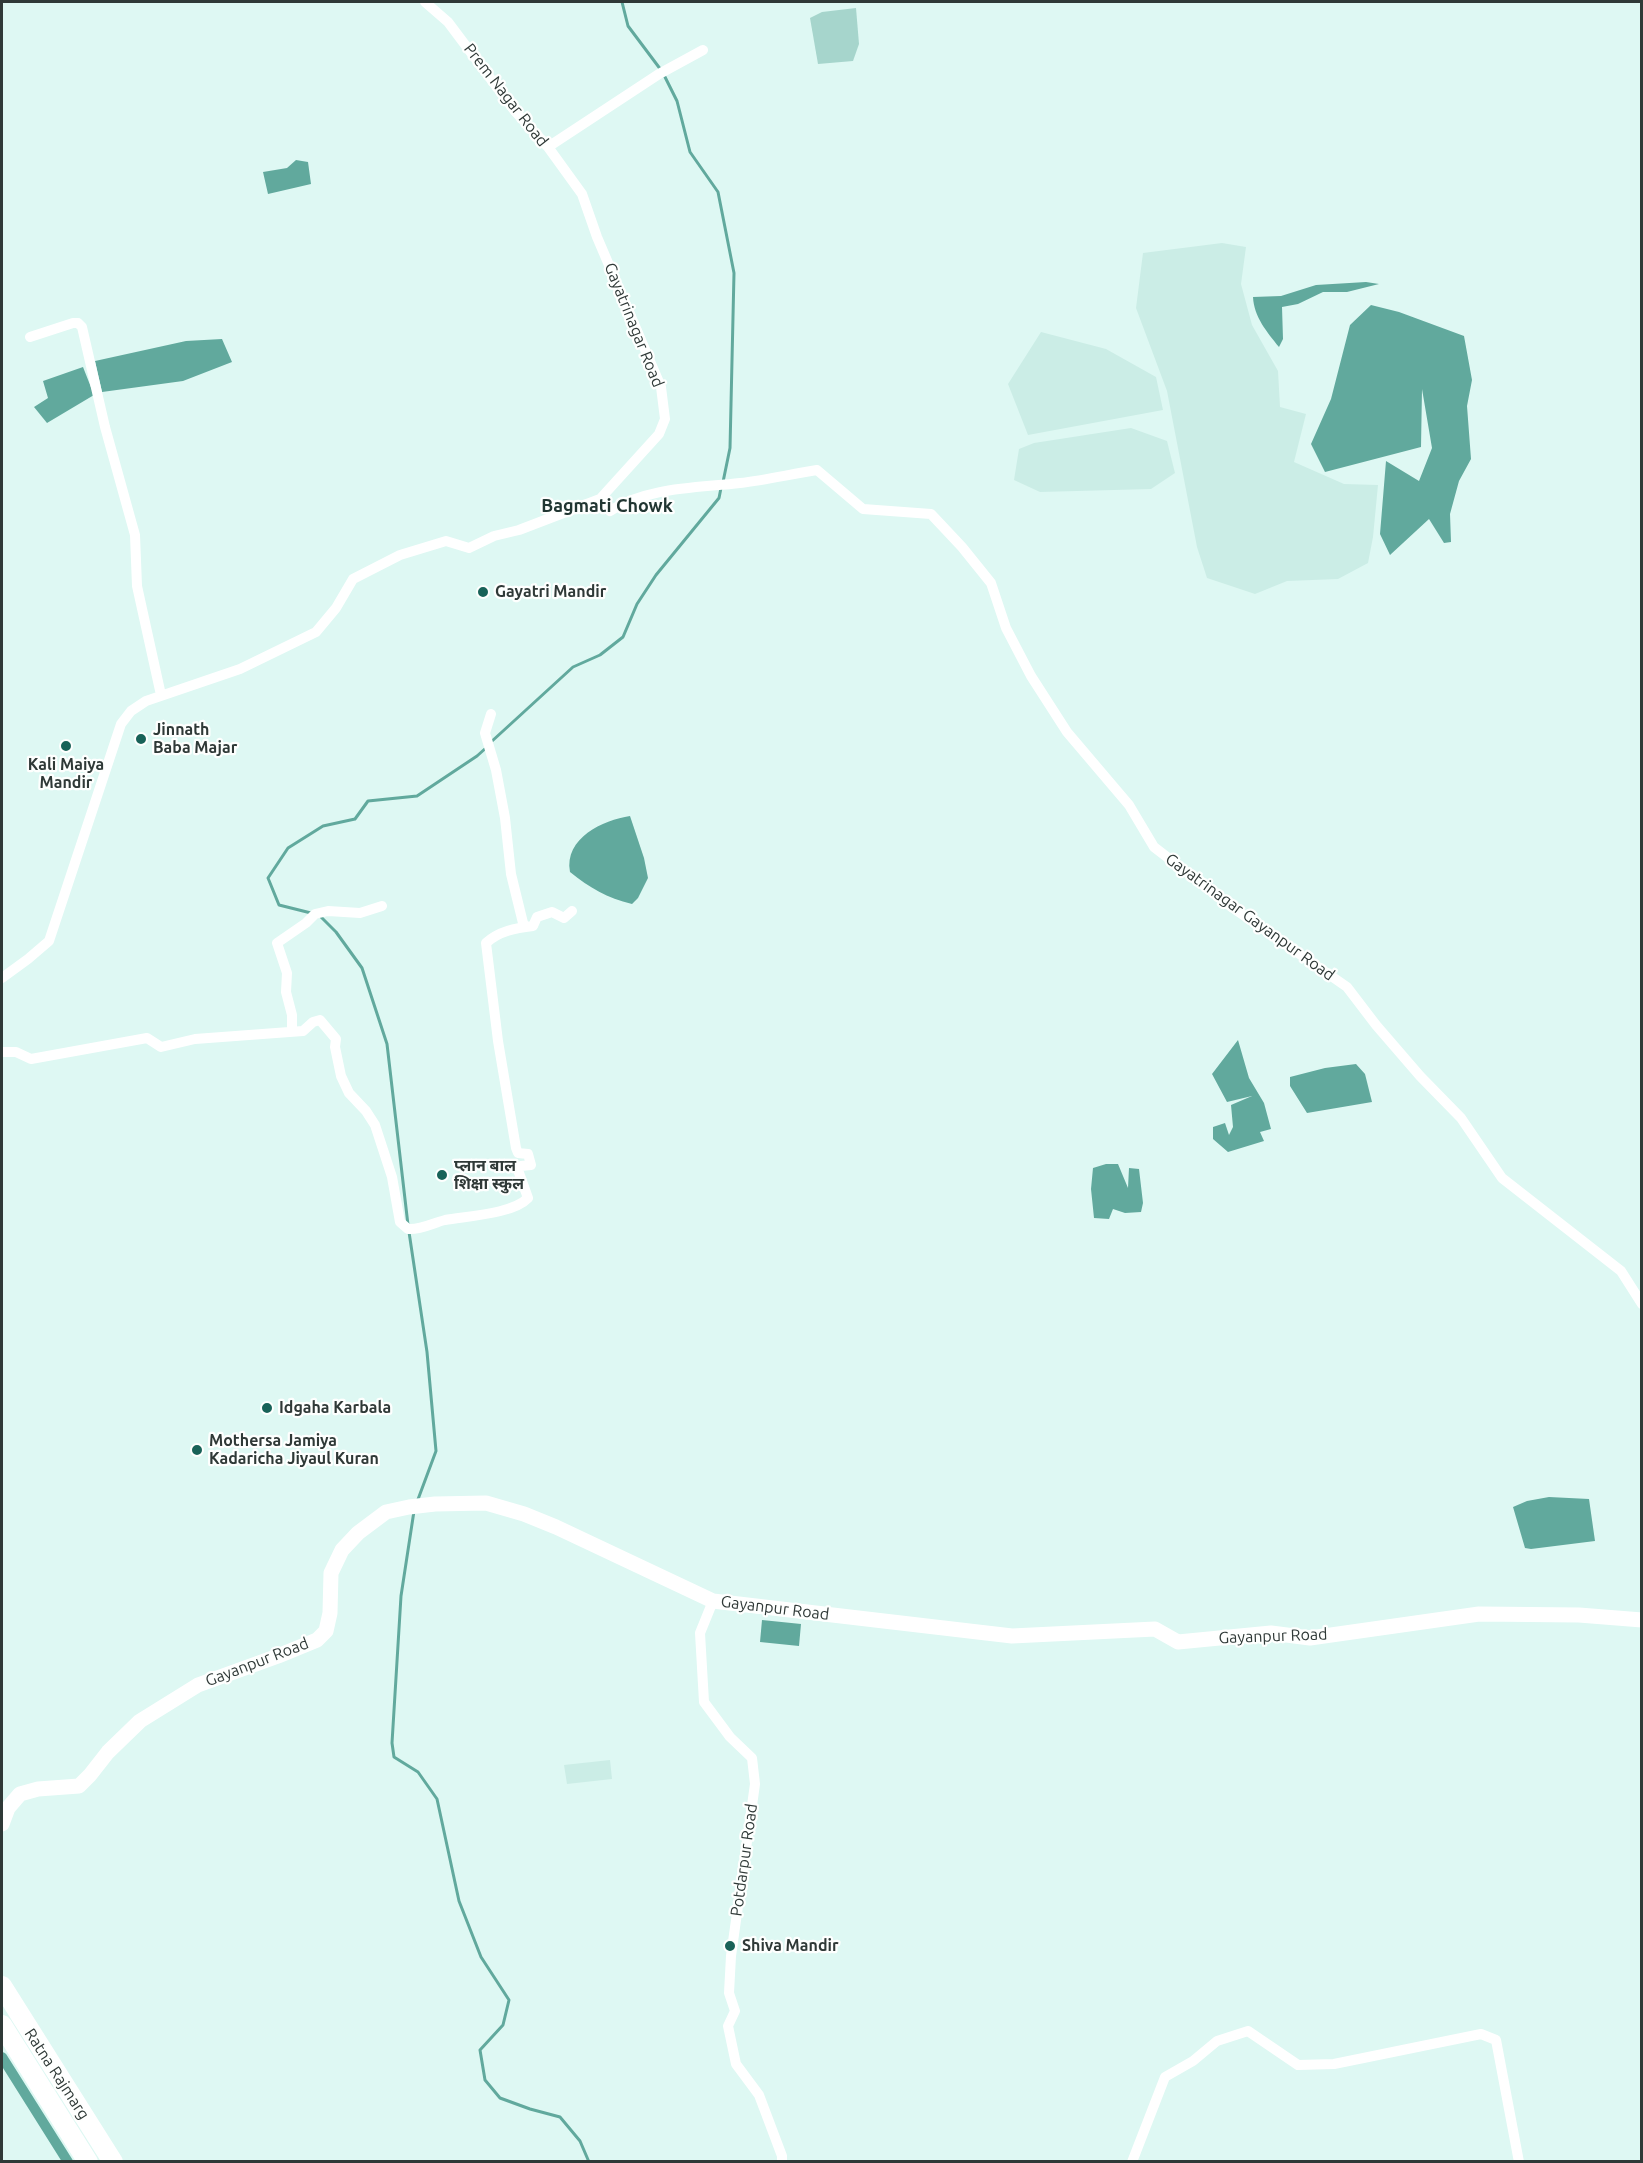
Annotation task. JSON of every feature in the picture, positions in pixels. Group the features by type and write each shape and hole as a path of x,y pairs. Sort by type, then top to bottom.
{"highway":[{"name":"Ratna Rajmarg","path":"2,1986 113,2162"},
{"name":"Ratna Rajmarg","path":"2,2025 88,2162"}],"street":[{"name":"Prem Nagar Road","path":"425,2 448,22 514,110 548,147 582,194"},
{"path":"548,147 659,74 703,50"},
{"name":"Gayatrinagar Road","path":"2,978 49,941 121,724 131,711 146,701 240,669 316,632 336,608 352,579 400,555 446,542 469,548 494,536 519,530 600,499 659,434 665,419 661,387 601,247 582,194"},
{"path":"30,337 73,323 78,323 82,327 105,427 135,535 137,586 161,696"},
{"name":"Gayatrinagar Gayanpur Road","path":"600,499 610,511 624,502 679,489 817,470 863,508 931,514 991,583 1006,628 1031,676 1066,732 1129,805 1154,848 1233,908 1347,987 1420,1076 1461,1118 1502,1178 1621,1271 1641,1304"},
{"path":"491,714 485,733 506,818 511,874 524,927"},
{"path":"292,1031 292,1015 286,992 287,973 280,959 277,943 306,924 315,914 337,911 360,913 382,906"},
{"path":"2,1052 16,1052 30,1059 147,1038 161,1047 195,1039 303,1031 313,1022 320,1020 336,1039 335,1047 341,1076 349,1093 366,1111 375,1125 392,1177 400,1222 408,1229 417,1230 446,1220 512,1207 525,1201 528,1197 518,1170 521,1166 531,1165 528,1154 518,1153 516,1148 498,1041 486,943 493,937 533,926 537,917 552,912 564,918 572,911"},
{"name":"Gayanpur Road","path":"2,1824 8,1808 20,1794 79,1786 108,1752 140,1721 198,1684 317,1640 326,1631 330,1613 331,1573 342,1550 358,1533 386,1512 409,1507 486,1503 524,1514 713,1601 1012,1636 1155,1629 1178,1642 1271,1633 1310,1638 1479,1614 1579,1615 1641,1620"},
{"name":"Potdarpur Road","path":"713,1601 700,1633 704,1702 730,1737 752,1758 755,1784 731,1956 729,1993 735,2011 728,2026 736,2064 759,2095 782,2156 782,2162"},
{"path":"1132,2162 1165,2077 1193,2061 1217,2041 1248,2031 1298,2065 1334,2064 1481,2034 1496,2040 1519,2162"}],"shaded area":[{"path":"856,8 859,44 853,61 818,64 810,18 822,12"},
{"path":"296,160 308,162 311,184 268,194 263,172 287,168"},
{"path":"1222,243 1246,247 1241,284 1252,325 1278,371 1280,407 1306,414 1294,462 1344,484 1378,485 1368,563 1338,579 1287,581 1255,594 1207,578 1197,547 1167,391 1136,308 1143,253"},
{"path":"1366,282 1379,284 1347,292 1323,292 1298,304 1282,307 1283,339 1279,347 1262,324 1254,304 1253,297 1281,296 1316,285"},
{"path":"1371,305 1399,312 1464,336 1472,380 1467,406 1471,459 1459,481 1450,514 1451,542 1444,543 1429,519 1390,555 1380,534 1386,461 1419,481 1432,448 1422,389 1421,447 1325,472 1311,444 1331,399 1350,325"},
{"path":"1041,332 1106,349 1156,377 1163,410 1028,435 1008,384"},
{"path":"222,339 232,362 183,381 102,392 95,361 186,341"},
{"path":"83,367 94,395 47,423 34,407 48,398 43,381"},
{"path":"1131,428 1167,441 1175,473 1151,489 1040,492 1014,480 1019,449 1034,443"},
{"path":"630,816 648,878 638,898 632,904 599,892 570,872 573,849 579,840 608,822"},
{"path":"1238,1040 1249,1078 1264,1103 1271,1129 1260,1132 1264,1141 1228,1152 1213,1139 1213,1127 1225,1123 1229,1135 1233,1127 1231,1105 1252,1096 1227,1102 1212,1074"},
{"path":"1356,1064 1365,1074 1372,1102 1307,1113 1290,1086 1290,1077 1325,1068"},
{"path":"1106,1164 1118,1164 1128,1188 1129,1168 1139,1169 1143,1203 1141,1212 1125,1213 1113,1209 1109,1219 1094,1218 1091,1189 1093,1168"},
{"path":"1549,1497 1589,1499 1595,1541 1525,1548 1513,1507 1527,1501"},
{"path":"762,1620 801,1624 799,1646 760,1642"},
{"path":"610,1760 612,1779 567,1784 564,1765"}],"waterway":[{"path":"622,2 628,26 661,70"},
{"path":"664,75 677,101 690,152 718,192 734,273 730,448 723,482"},
{"path":"491,742 573,667 600,655 623,637 637,604 656,575 719,498 721,488"},
{"path":"311,913 279,905 268,878 288,848 323,826 355,819 368,801 417,796 487,747"},
{"path":"320,916 336,932 362,968 387,1044 408,1225"},
{"path":"409,1232 427,1352 436,1451 417,1502"},
{"path":"414,1511 401,1596 392,1743 394,1757 418,1772 437,1799 459,1901 481,1957 509,2000 503,2025 480,2050 485,2080 500,2098 560,2117 580,2141 589,2162"},
{"path":"2,2057 68,2162"}],"place":[{"name":"Gayatri Mandir","path":"483,592"},
{"name":"Jinnath Baba Majar","path":"141,739"},
{"name":"Kali Maiya Mandir","path":"66,746"},
{"name":"प्लान बाल शिक्षा स्कुल","path":"442,1175"},
{"name":"Idgaha Karbala","path":"267,1408"},
{"name":"Mothersa Jamiya Kadaricha Jiyaul Kuran","path":"197,1450"},
{"name":"Shiva Mandir","path":"730,1946"}],"district":[{"name":"Bagmati Chowk","path":"607,506"}]}
